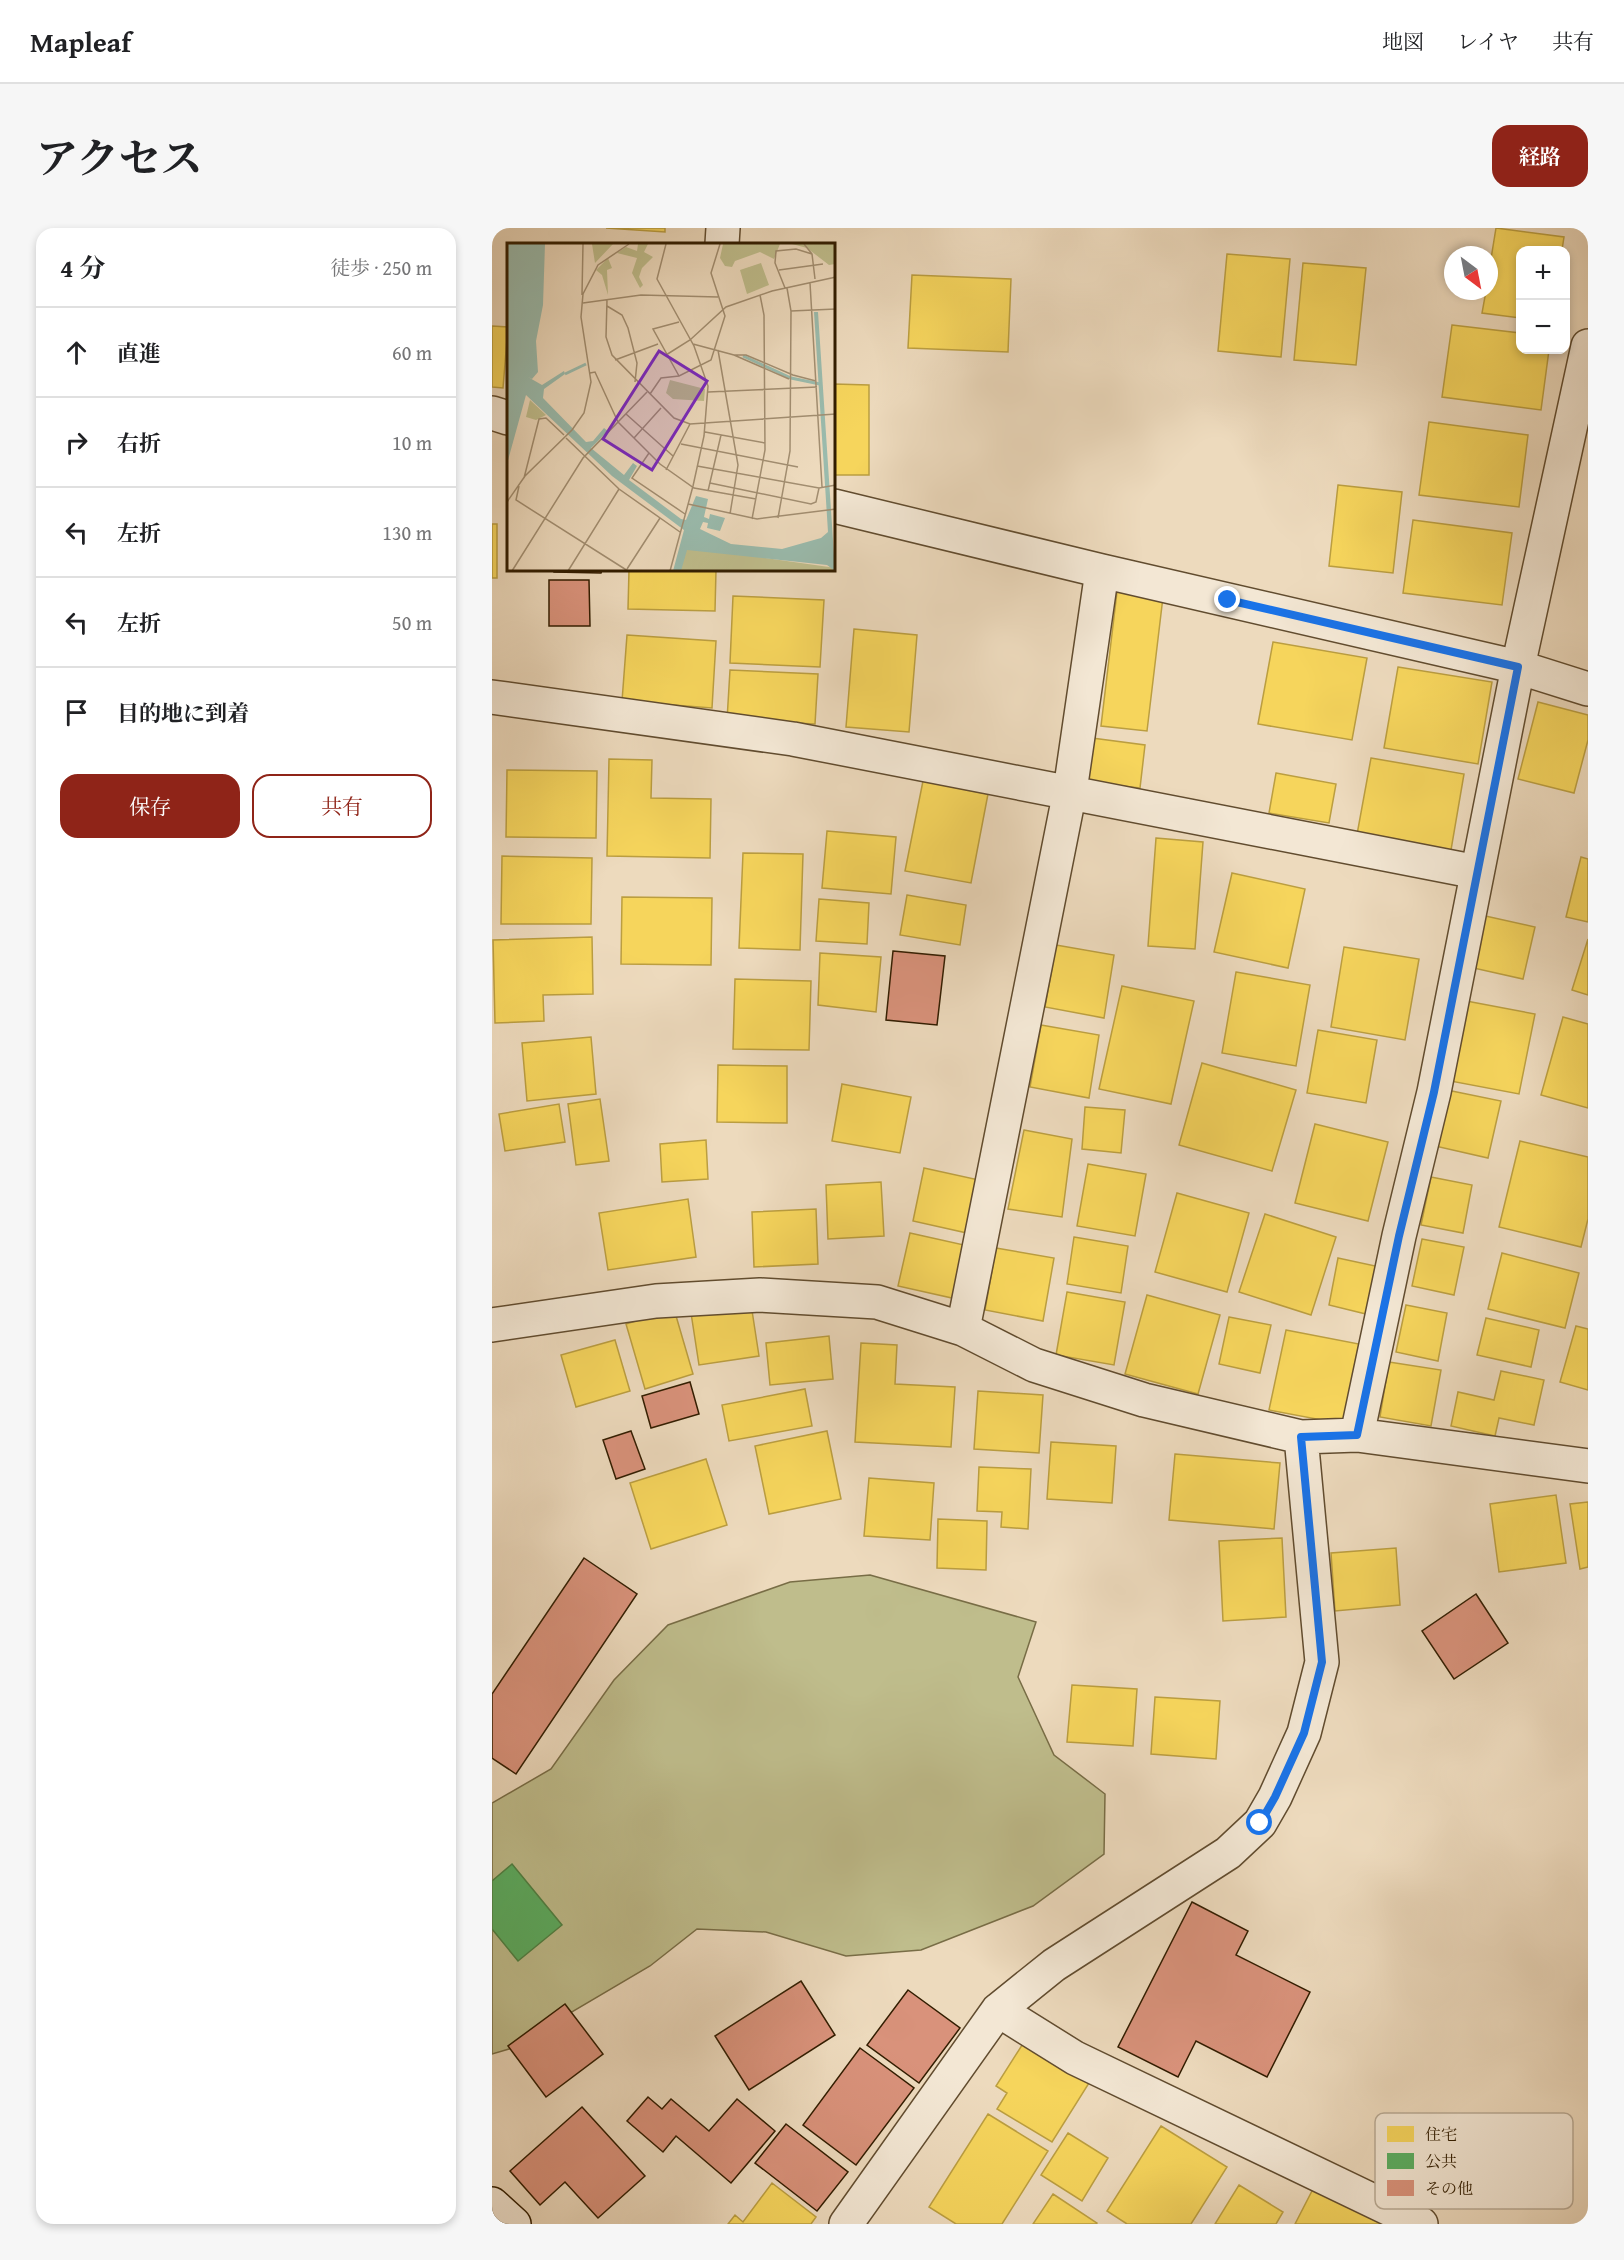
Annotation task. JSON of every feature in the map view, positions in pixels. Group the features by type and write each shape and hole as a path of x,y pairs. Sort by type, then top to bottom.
{"street":[{"path":"722,243 723,228"},
{"path":"1357,1435 1399,1236 1434,1092 1518,667 1588,346"},
{"path":"492,413 507,418"},
{"path":"836,506 1102,572 1518,667 1588,689"},
{"path":"963,1329 1070,791 1102,572"},
{"path":"492,697 793,739 1070,791 1477,872"},
{"path":"492,1325 656,1301 760,1295 877,1302 963,1329 1034,1365 1122,1393 1301,1437 1357,1435 1588,1466"},
{"path":"846,2224 998,2010 1054,1965 1228,1853 1260,1823 1275,1797 1304,1733 1322,1662 1301,1437"},
{"path":"998,2010 1075,2058 1375,2203"},
{"path":"492,2204 514,2224"},
{"path":"1388,2209 1417,2223"}],"shaded area":[{"path":"870,1575 1036,1622 1018,1677 1054,1755 1105,1794 1104,1854 1033,1906 921,1950 846,1956 766,1932 697,1929 650,1966 509,2049 492,2054 492,1803 551,1769 614,1680 668,1625 790,1582"}],"building: 住宅":[{"path":"606,228 665,228 665,232"},
{"path":"1496,228 1564,237 1563,246 1516,246 1516,317 1482,313 1484,300 1498,300 1498,246 1493,246"},
{"path":"1227,254 1290,259 1281,357 1218,351"},
{"path":"1303,263 1366,268 1356,365 1294,360"},
{"path":"912,275 1011,279 1008,352 908,348"},
{"path":"1452,325 1516,333 1516,354 1548,354 1541,410 1442,397"},
{"path":"492,326 507,327 503,388 492,387"},
{"path":"836,384 869,385 869,475 836,475"},
{"path":"1429,422 1528,435 1519,507 1419,495"},
{"path":"1338,485 1402,492 1393,573 1329,566"},
{"path":"1413,520 1512,533 1502,605 1403,593"},
{"path":"492,524 497,524 497,578 492,578"},
{"path":"629,572 716,572 715,611 628,609"},
{"path":"1117,592 1163,597 1147,731 1101,726"},
{"path":"733,596 824,600 820,667 730,663"},
{"path":"854,629 917,635 909,732 846,727"},
{"path":"627,635 716,641 712,708 622,701"},
{"path":"1273,642 1367,658 1352,740 1258,724"},
{"path":"1398,667 1492,682 1478,764 1384,748"},
{"path":"730,670 818,674 815,724 727,720"},
{"path":"1538,702 1588,715 1588,740 1574,793 1518,779"},
{"path":"1092,738 1145,745 1140,788 1087,782"},
{"path":"1371,758 1464,774 1450,856 1356,840"},
{"path":"609,759 652,760 651,798 711,799 710,858 607,856"},
{"path":"507,770 597,771 596,838 506,837"},
{"path":"1276,773 1336,784 1329,823 1269,813"},
{"path":"923,781 988,794 971,883 905,871"},
{"path":"827,831 896,837 891,894 822,888"},
{"path":"1156,838 1203,842 1195,949 1148,946"},
{"path":"743,853 803,854 800,950 739,948"},
{"path":"502,856 592,858 591,924 501,924"},
{"path":"1581,857 1588,859 1588,922 1566,917"},
{"path":"1232,873 1305,889 1288,968 1214,952"},
{"path":"907,895 966,905 960,945 900,935"},
{"path":"622,897 712,898 711,965 621,964"},
{"path":"819,899 869,903 867,944 816,941"},
{"path":"1481,915 1535,927 1523,979 1469,967"},
{"path":"592,937 593,994 543,995 544,1021 495,1023 493,940"},
{"path":"1588,939 1588,995 1572,990"},
{"path":"1056,945 1114,955 1104,1018 1045,1007"},
{"path":"1344,947 1419,959 1405,1040 1331,1027"},
{"path":"820,953 881,957 876,1012 818,1005"},
{"path":"1236,972 1310,985 1296,1066 1222,1053"},
{"path":"735,979 811,981 809,1050 733,1049"},
{"path":"1122,986 1194,1001 1171,1104 1099,1089"},
{"path":"1461,1000 1535,1014 1519,1094 1445,1080"},
{"path":"1563,1017 1588,1024 1588,1108 1541,1095"},
{"path":"1041,1025 1099,1035 1089,1098 1030,1087"},
{"path":"1318,1030 1377,1040 1366,1103 1307,1093"},
{"path":"591,1037 596,1094 527,1101 522,1043"},
{"path":"1202,1063 1296,1090 1272,1171 1179,1145"},
{"path":"718,1065 787,1066 787,1123 717,1122"},
{"path":"842,1084 911,1097 900,1153 832,1141"},
{"path":"1447,1090 1501,1101 1488,1158 1435,1146"},
{"path":"600,1099 609,1161 576,1165 568,1104"},
{"path":"559,1104 565,1142 505,1151 499,1114"},
{"path":"1085,1107 1125,1110 1121,1153 1082,1149"},
{"path":"1315,1124 1388,1142 1368,1221 1295,1203"},
{"path":"1024,1130 1072,1139 1062,1217 1008,1209"},
{"path":"706,1140 708,1179 662,1182 660,1144"},
{"path":"1520,1141 1588,1157 1588,1219 1581,1247 1499,1227"},
{"path":"1088,1164 1146,1174 1135,1236 1077,1226"},
{"path":"924,1168 979,1180 967,1233 913,1221"},
{"path":"1431,1177 1472,1185 1463,1233 1421,1225"},
{"path":"881,1182 884,1236 828,1239 826,1185"},
{"path":"1177,1193 1249,1213 1227,1292 1155,1272"},
{"path":"688,1199 696,1257 608,1270 599,1213"},
{"path":"816,1209 818,1264 754,1267 752,1212"},
{"path":"1265,1214 1336,1237 1311,1315 1239,1292"},
{"path":"910,1233 964,1245 952,1298 898,1286"},
{"path":"1074,1237 1128,1246 1121,1293 1067,1284"},
{"path":"1422,1239 1464,1247 1454,1295 1412,1286"},
{"path":"996,1248 1054,1258 1043,1321 985,1310"},
{"path":"1502,1253 1579,1273 1565,1328 1488,1309"},
{"path":"1338,1258 1380,1267 1370,1315 1329,1305"},
{"path":"1067,1292 1125,1302 1114,1365 1056,1355"},
{"path":"1147,1295 1220,1315 1198,1394 1125,1374"},
{"path":"751,1304 759,1356 699,1365 691,1313"},
{"path":"1406,1305 1447,1313 1438,1361 1396,1352"},
{"path":"674,1309 693,1374 645,1389 626,1324"},
{"path":"1229,1317 1271,1325 1260,1373 1219,1364"},
{"path":"1486,1318 1539,1330 1531,1367 1477,1355"},
{"path":"1576,1326 1588,1329 1588,1390 1560,1382"},
{"path":"1286,1330 1359,1344 1343,1424 1269,1410"},
{"path":"829,1336 833,1379 770,1385 766,1343"},
{"path":"615,1340 630,1391 576,1407 561,1355"},
{"path":"861,1343 897,1345 895,1384 955,1387 951,1447 855,1442"},
{"path":"1389,1362 1441,1370 1431,1426 1380,1417"},
{"path":"1501,1371 1544,1380 1534,1425 1499,1418 1495,1436 1451,1426 1458,1392 1494,1400"},
{"path":"805,1389 812,1426 729,1441 722,1405"},
{"path":"978,1391 1043,1395 1039,1453 974,1449"},
{"path":"827,1431 841,1499 769,1514 755,1446"},
{"path":"1051,1442 1116,1446 1112,1503 1047,1499"},
{"path":"1175,1454 1280,1463 1274,1529 1169,1520"},
{"path":"706,1459 727,1525 651,1549 630,1483"},
{"path":"979,1467 1031,1469 1028,1529 1001,1527 1002,1512 977,1511"},
{"path":"869,1478 934,1483 930,1540 864,1536"},
{"path":"1556,1495 1566,1563 1499,1572 1490,1504"},
{"path":"1588,1502 1588,1567 1580,1569 1570,1504"},
{"path":"938,1519 987,1521 986,1570 937,1568"},
{"path":"1282,1538 1286,1617 1223,1621 1219,1541"},
{"path":"1396,1548 1400,1605 1335,1611 1331,1553"},
{"path":"1072,1685 1137,1689 1133,1746 1067,1742"},
{"path":"1155,1697 1220,1701 1216,1759 1151,1754"},
{"path":"1024,2042 1089,2083 1052,2142 997,2109 1007,2093 996,2086"},
{"path":"988,2114 1048,2151 1002,2224 956,2224 929,2207"},
{"path":"1161,2126 1227,2167 1191,2224 1127,2224 1107,2211"},
{"path":"1068,2133 1108,2158 1082,2201 1041,2175"},
{"path":"772,2183 816,2217 811,2224 728,2224 735,2215 743,2222"},
{"path":"1239,2185 1283,2212 1276,2224 1215,2224"},
{"path":"1313,2189 1382,2224 1295,2224"},
{"path":"1053,2194 1097,2223 1033,2224"}],"building: 公共":[{"path":"512,1864 562,1925 518,1961 492,1929 492,1881"}],"building: その他":[{"path":"554,572 601,572 601,573"},
{"path":"549,580 589,580 590,626 549,626"},
{"path":"893,951 945,956 937,1025 886,1020"},
{"path":"690,1382 699,1414 651,1428 642,1396"},
{"path":"631,1431 645,1469 616,1479 603,1440"},
{"path":"584,1558 637,1594 516,1774 492,1758 492,1694"},
{"path":"1476,1594 1508,1643 1454,1679 1422,1631"},
{"path":"1192,1902 1248,1931 1236,1955 1310,1992 1267,2077 1196,2041 1178,2077 1118,2047"},
{"path":"801,1981 835,2035 749,2090 715,2036"},
{"path":"908,1990 960,2028 919,2083 867,2045"},
{"path":"565,2004 603,2054 546,2097 508,2046"},
{"path":"860,2048 914,2088 856,2165 803,2125"},
{"path":"648,2097 662,2109 671,2099 709,2131 737,2099 775,2131 731,2183 676,2136 663,2152 627,2121"},
{"path":"582,2107 645,2176 598,2218 565,2182 540,2205 510,2171"},
{"path":"786,2124 848,2172 817,2211 755,2163"}],"route":[{"path":"1228,600 1518,667 1434,1092 1399,1236 1357,1435 1301,1437 1322,1662 1304,1733 1275,1797 1260,1823"}]}
